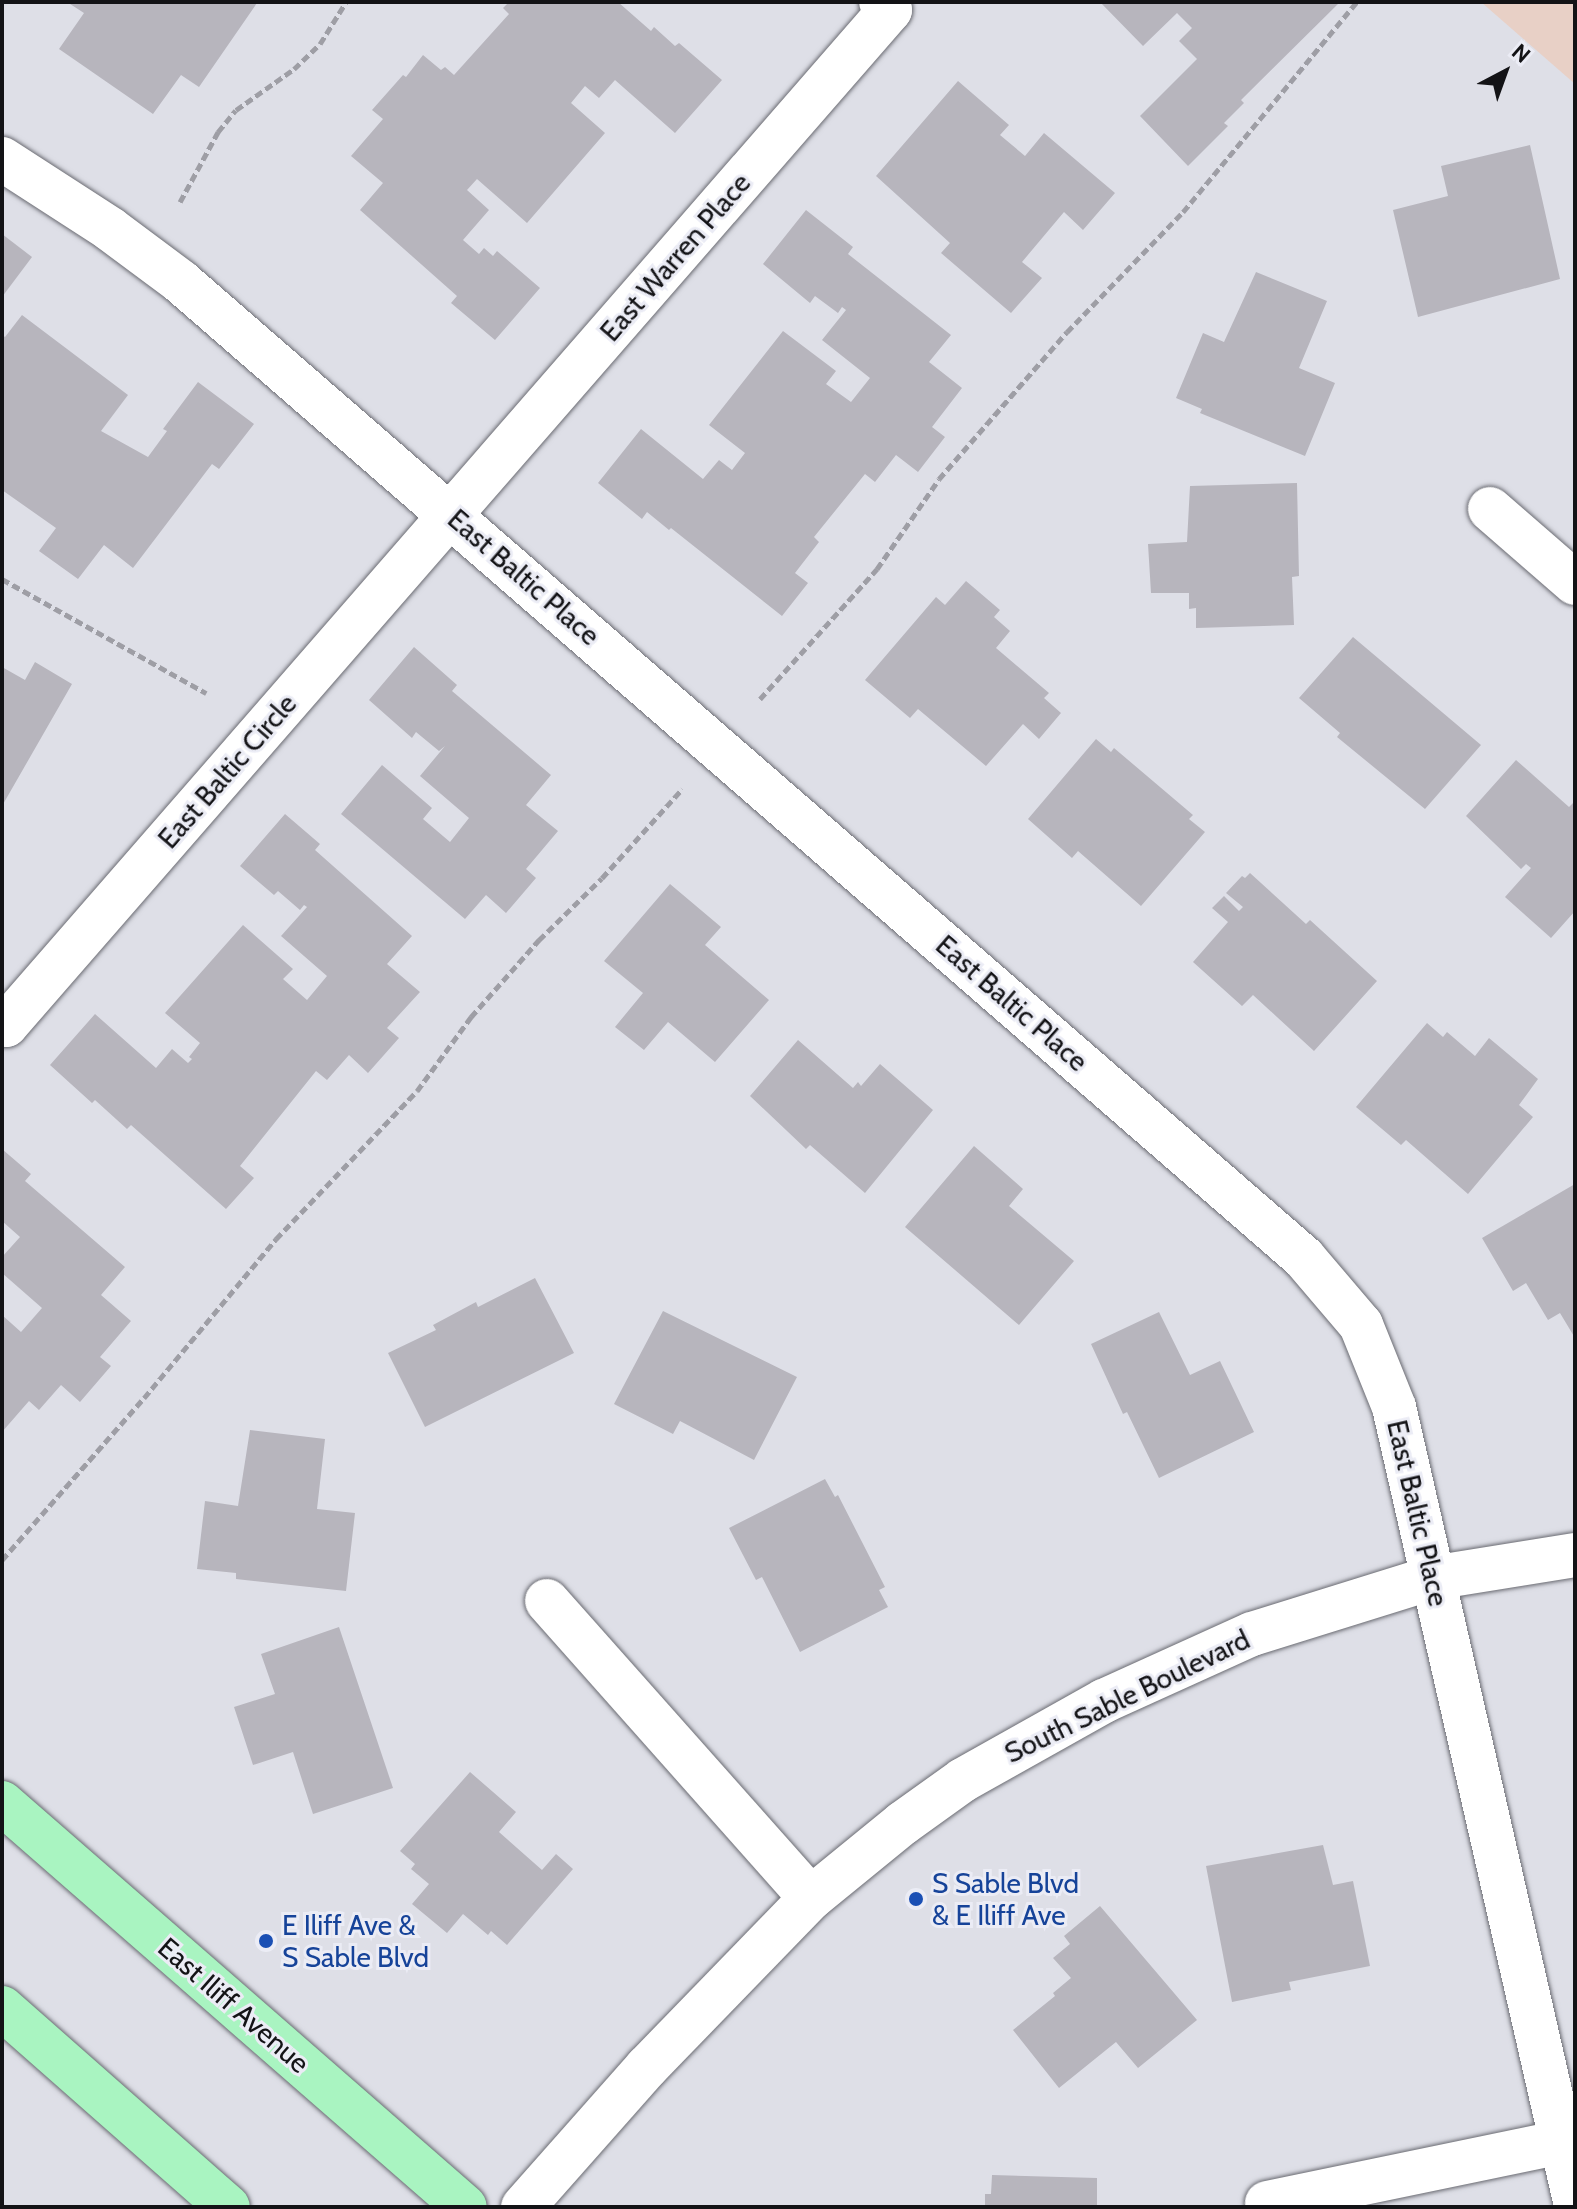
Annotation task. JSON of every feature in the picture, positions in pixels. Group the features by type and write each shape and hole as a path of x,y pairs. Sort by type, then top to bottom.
{"main road":[{"name":"East Iliff Avenue","path":"2,1803 465,2207"},
{"path":"2,2008 228,2207"}],"street":[{"name":"East Warren Place","path":"451,514 890,10 881,2"},
{"name":"East Baltic Place","path":"2,159 110,229 181,282 1304,1258 1361,1325 1389,1394 1575,2201"},
{"path":"1490,509 1575,583"},
{"name":"East Baltic Circle","path":"2,1022 6,1025 451,514"},
{"name":"South Sable Boulevard","path":"523,2207 657,2056 811,1898 903,1823 963,1780 1104,1701 1252,1634 1432,1578 1575,1555"},
{"path":"547,1601 811,1898"},
{"path":"1267,2203 1562,2142"}],"path":[{"path":"180,202 218,132 236,110 294,69 320,44 346,2"},
{"path":"760,699 877,569 939,479 1067,332 1183,212 1357,2"},
{"path":"2,579 206,693"},
{"path":"2,1560 144,1398 276,1239 417,1091 471,1017 685,785"}],"shaded area":[{"path":"1481,2 1575,2 1575,84"}],"building":[{"path":"67,2 257,3 199,87 181,75 153,114 59,49 84,13"},
{"path":"509,2 618,2 651,31 654,27 675,46 679,43 722,80 675,133 615,80 599,98 585,86 571,103 605,133 527,223 477,179 467,190 489,210 463,240 479,254 484,248 493,256 497,251 540,288 495,340 451,303 457,296 360,210 383,183 351,156 383,119 372,110 403,75 406,77 423,55 441,70 445,67 454,75 509,14 503,8"},
{"path":"1100,2 1340,2 1241,100 1244,103 1224,123 1228,126 1188,166 1140,116 1197,59 1179,41 1192,28 1177,13 1143,46"},
{"path":"958,81 1009,125 1000,135 1025,156 1044,133 1115,193 1083,230 1064,212 1022,262 1042,278 1011,313 941,253 950,243 876,176"},
{"path":"1530,145 1560,279 1418,317 1393,210 1448,196 1441,166"},
{"path":"806,210 853,247 848,254 951,335 929,362 962,388 932,427 945,437 918,472 896,455 875,482 865,474 814,537 819,542 795,573 808,583 782,616 671,528 669,530 647,512 642,519 598,483 641,429 703,479 719,460 732,470 745,453 709,425 783,331 836,371 826,384 851,402 870,378 822,340 846,310 842,307 838,313 815,296 810,303 763,264"},
{"path":"2,234 32,257 2,297"},
{"path":"1256,272 1327,301 1299,368 1335,383 1305,456 1200,413 1202,409 1176,398 1203,333 1224,342"},
{"path":"22,315 128,395 101,431 148,457 167,431 163,429 198,382 254,424 219,469 212,464 133,568 104,545 78,579 39,551 56,528 2,490 2,335 5,337"},
{"path":"1297,483 1299,576 1292,577 1294,625 1196,628 1196,608 1189,609 1189,593 1151,593 1148,544 1187,542 1190,486"},
{"path":"966,581 1000,610 994,617 1010,631 996,648 1049,693 1044,698 1061,713 1039,739 1023,724 986,766 918,709 910,718 865,680 936,597 945,605"},
{"path":"1353,637 1481,745 1425,809 1337,737 1340,733 1299,698"},
{"path":"414,647 457,685 452,691 551,775 526,805 558,831 526,869 536,878 506,913 486,895 465,919 341,814 382,765 432,808 423,819 450,842 469,818 420,776 445,746 439,751 416,732 412,738 369,700"},
{"path":"35,662 72,684 2,806 2,667 25,680"},
{"path":"1096,739 1111,752 1114,748 1193,815 1189,819 1205,832 1141,906 1078,851 1072,858 1028,819"},
{"path":"1516,760 1569,807 1575,801 1575,911 1551,938 1505,897 1531,868 1526,864 1521,869 1466,816"},
{"path":"285,814 320,844 315,850 412,936 387,964 420,992 387,1028 399,1038 368,1073 349,1055 327,1080 316,1071 240,1166 254,1178 226,1209 131,1125 127,1129 50,1065 95,1014 156,1068 172,1049 188,1063 200,1043 165,1013 243,925 293,969 283,979 307,1000 327,976 281,936 307,907 304,905 300,910 278,891 274,895 240,866"},
{"path":"1250,873 1306,924 1310,920 1377,981 1314,1051 1253,995 1242,1006 1193,962 1228,922 1212,908 1224,896 1239,911 1243,907 1226,893 1242,876 1245,878"},
{"path":"670,884 721,927 705,945 769,1000 715,1062 668,1022 644,1050 615,1027 643,993 604,961"},
{"path":"1427,1023 1443,1037 1447,1032 1475,1056 1489,1038 1538,1079 1519,1105 1533,1117 1468,1194 1406,1140 1401,1145 1356,1107"},
{"path":"798,1040 853,1088 858,1082 861,1086 880,1064 933,1110 865,1193 810,1145 806,1149 750,1096"},
{"path":"974,1146 1023,1189 1009,1206 1074,1261 1019,1325 905,1227"},
{"path":"2,1149 31,1174 25,1181 125,1267 101,1295 131,1321 100,1357 111,1366 80,1402 61,1385 39,1410 29,1401 2,1432 2,1315 21,1332 42,1308 2,1273 2,1257 20,1237 2,1221"},
{"path":"1575,1184 1575,1338 1560,1313 1548,1320 1526,1283 1513,1291 1482,1238"},
{"path":"535,1278 574,1353 425,1427 388,1353 436,1330 433,1325 476,1302 478,1307"},
{"path":"663,1311 797,1377 754,1460 680,1421 673,1434 614,1404"},
{"path":"1159,1312 1190,1375 1220,1361 1254,1432 1159,1478 1127,1412 1123,1414 1091,1344"},
{"path":"250,1430 325,1439 317,1509 355,1513 346,1591 236,1579 236,1573 197,1569 205,1501 238,1506"},
{"path":"825,1479 835,1497 838,1495 885,1587 879,1590 888,1607 800,1652 762,1577 756,1580 729,1528"},
{"path":"339,1627 393,1788 313,1814 293,1752 253,1765 234,1707 275,1694 261,1654"},
{"path":"470,1772 516,1812 499,1832 542,1870 556,1854 573,1869 507,1945 491,1931 488,1935 463,1914 447,1933 412,1904 429,1884 411,1869 415,1864 400,1851"},
{"path":"1323,1845 1333,1885 1353,1881 1370,1966 1289,1982 1291,1990 1232,2002 1206,1866"},
{"path":"1100,1906 1197,2020 1138,2068 1116,2042 1059,2088 1013,2030 1055,1996 1053,1993 1071,1978 1053,1958 1070,1944 1064,1936"},
{"path":"992,2175 1097,2178 1097,2207 985,2207 985,2194 991,2194"}],"place":[{"name":"S Sable Blvd & E Iliff Ave","path":"916,1899"},
{"name":"E Iliff Ave & S Sable Blvd","path":"266,1941"}]}
